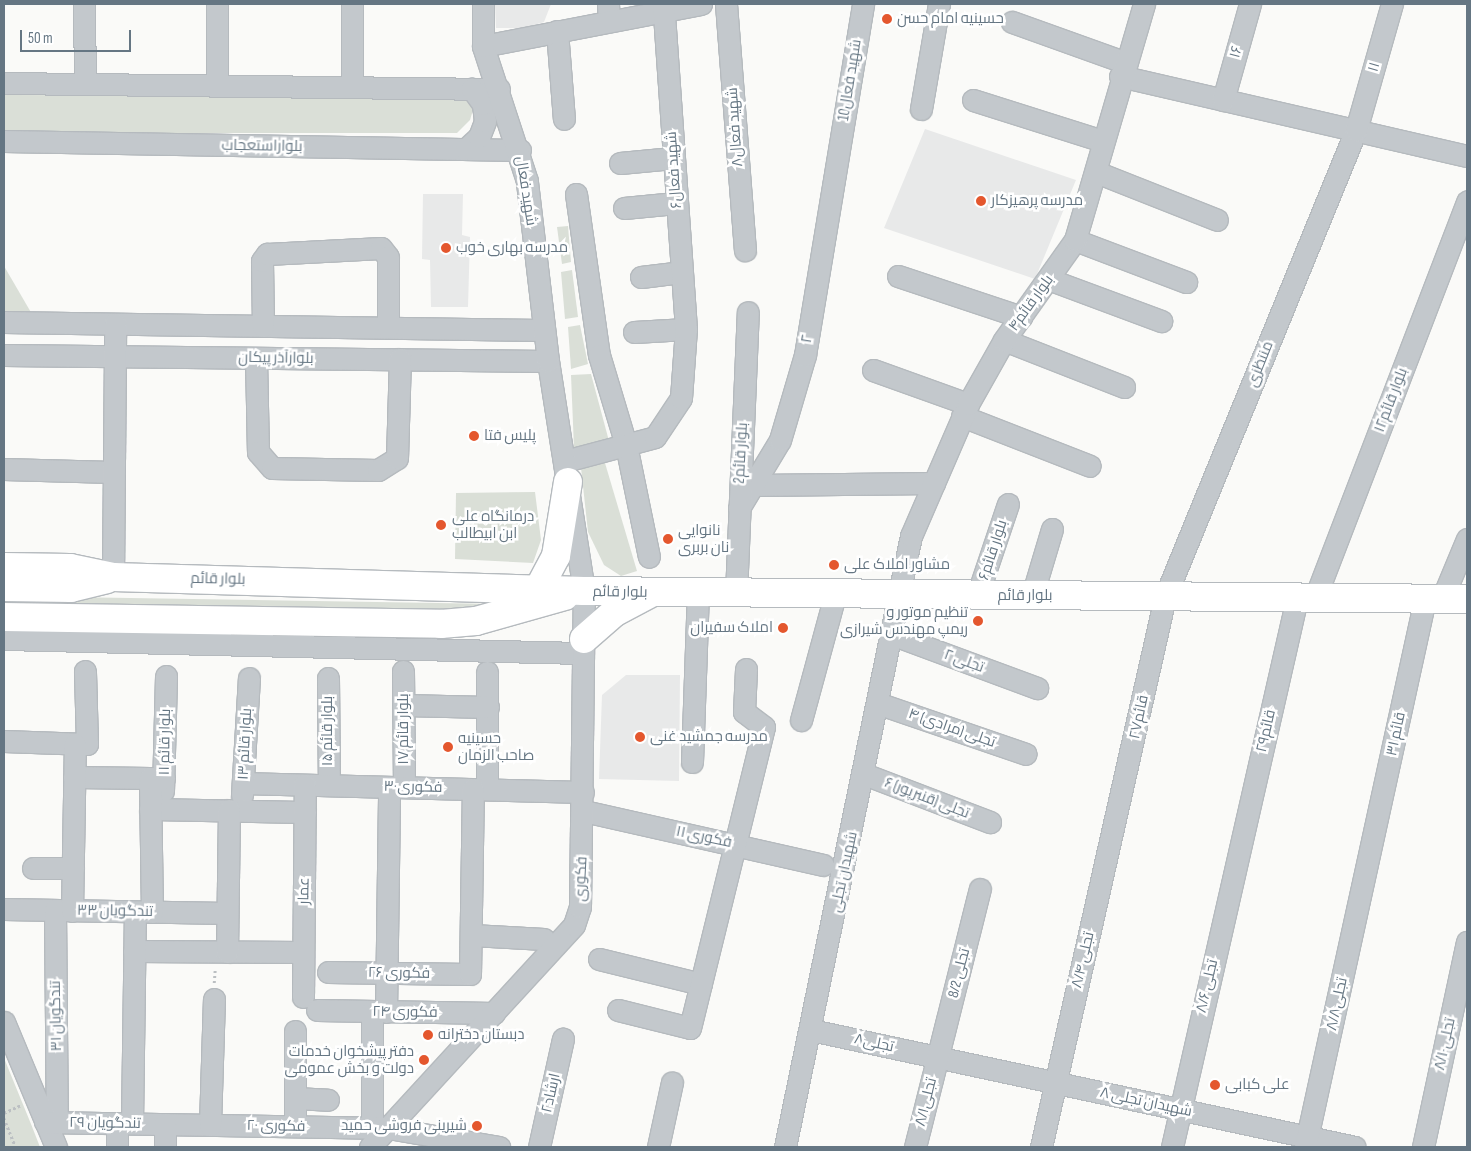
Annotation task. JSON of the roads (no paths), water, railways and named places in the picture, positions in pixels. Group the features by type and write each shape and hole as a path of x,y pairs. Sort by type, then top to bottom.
{"main road":[{"path":"538,588 556,556 566,472"},
{"name":"بلوار قائم","path":"4,567 70,568 113,577 698,594 1445,599"},
{"path":"4,587 71,588 113,577"},
{"name":"بلوار قائم","path":"4,617 441,624 476,621 584,591"},
{"path":"583,646 615,612 652,592"}],"street":[{"path":"84,4 84,84"},
{"path":"217,4 217,86"},
{"path":"352,4 352,87"},
{"path":"483,4 482,46 557,31 608,12 701,4"},
{"name":"شهید فعال۸","path":"726,4 744,250"},
{"name":"10شهید فعال","path":"838,156 863,4"},
{"path":"921,109 939,4"},
{"name":"بلوار قائم۴","path":"898,595 911,536 965,410 1004,340 1075,240 1096,172 1122,69 1144,4"},
{"name":"۱۶","path":"1224,100 1250,4"},
{"name":"۱۱","path":"1356,130 1392,4"},
{"name":"شهید فعال۶","path":"566,472 626,445 655,437 682,398 686,329 663,7"},
{"path":"1012,22 1122,69 1224,100 1467,156"},
{"path":"557,31 564,120"},
{"name":"شهید فعال","path":"482,46 520,150 548,361 584,591"},
{"path":"4,84 499,89"},
{"path":"466,149 479,137 485,121 482,104 472,89"},
{"path":"973,100 1103,141"},
{"name":"منتظزی","path":"1165,597 1356,130"},
{"name":"بلواراستعجاب","path":"4,141 520,150"},
{"name":"۲","path":"739,508 780,440 802,364 838,156"},
{"path":"620,163 673,158"},
{"path":"1096,172 1217,220"},
{"path":"576,194 599,355 626,445 649,557"},
{"name":"بلوار قائم۱۲","path":"1306,598 1467,201"},
{"path":"624,208 676,203"},
{"path":"1075,240 1186,282"},
{"path":"263,326 262,260 267,254 382,248 388,256 388,327"},
{"path":"641,277 681,272"},
{"path":"898,276 1021,317"},
{"path":"1048,279 1161,321"},
{"name":"2بلوار قائم","path":"736,594 748,312"},
{"path":"4,322 544,330"},
{"path":"113,577 115,324"},
{"path":"304,327 306,358"},
{"path":"447,328 450,360"},
{"path":"634,332 686,329"},
{"path":"1004,340 1124,387"},
{"name":"بلوارآذر پیکان","path":"4,355 548,361"},
{"path":"256,358 258,452 272,468 378,470 396,458 400,359"},
{"path":"873,370 1090,466"},
{"path":"4,469 114,472"},
{"path":"752,485 934,483"},
{"name":"بلوار قائم۶","path":"977,596 1008,504"},
{"path":"1032,596 1052,529"},
{"name":"قائم ۳۱","path":"1366,870 1445,599 1467,539"},
{"name":"فکوری","path":"377,1134 494,1014 574,925 580,907 583,802 584,591"},
{"path":"692,762 698,594"},
{"path":"801,720 835,594"},
{"name":"شهیدان تجلی","path":"785,1147 864,774 898,595"},
{"name":"قائم۲۷","path":"1113,836 1165,597"},
{"name":"قائم۲۹","path":"1234,863 1306,598"},
{"path":"83,641 117,619"},
{"name":"۲ تجلی","path":"891,634 1038,688"},
{"path":"4,639 583,646"},
{"path":"618,1010 690,1028 737,845 764,726 744,712 746,669"},
{"name":"۳۱ تندگویان","path":"51,1122 63,911 73,868 74,777 81,744 85,671"},
{"name":"بلوار قائم ۱۷","path":"377,1134 379,1011 387,972 396,787 404,705 403,671"},
{"path":"487,672 488,707 480,789 472,935 544,939"},
{"name":"بلوار قائم ۱۱","path":"117,1147 125,1123 134,951 144,912 156,809 166,676"},
{"name":"بلوار قائم ۱۳","path":"221,952 227,913 235,810 243,783 249,678"},
{"name":"بلوار قائم ۱۵","path":"328,678 328,785"},
{"name":"۴ تجلی (مرادی)","path":"878,703 1026,754"},
{"path":"404,705 488,707"},
{"path":"4,742 81,744"},
{"name":"۶ تجلی (قنبرپور)","path":"864,774 990,822"},
{"path":"74,777 157,778"},
{"name":"فکوری۳۰","path":"243,783 480,789 583,802"},
{"name":"عمار","path":"305,784 303,952 310,1004"},
{"name":"فکوری ۱۱","path":"583,802 737,845 823,865"},
{"path":"156,809 305,812"},
{"name":"۸/۴ تجلی","path":"1041,1147 1054,1083 1113,836"},
{"name":"تجلی ۸/۶","path":"1172,1147 1234,863"},
{"path":"33,868 73,868"},
{"name":"تجلی۸/۸","path":"1306,1143 1366,870"},
{"name":"8/2 تجلی","path":"937,1057 980,889"},
{"name":"۳۳ تندگویان","path":"4,910 227,913"},
{"name":"فکوری ۲۶","path":"328,972 470,974 472,935"},
{"name":"تجلی۸/۱۰","path":"1423,1147 1467,942"},
{"path":"134,951 303,952"},
{"path":"599,959 701,984"},
{"path":"210,1125 214,999"},
{"name":"فکوری ۲۴","path":"310,1004 379,1011 494,1014"},
{"path":"4,1022 51,1122 56,1147"},
{"name":"تجلی۸","path":"811,1030 937,1057"},
{"path":"294,1126 295,1031"},
{"name":"۲ارشاد","path":"539,1147 563,1039"},
{"name":"شهیدان تجلی ۸","path":"937,1057 1180,1109 1306,1143 1355,1147"},
{"name":"تجلی۸/۱","path":"915,1147 937,1057"},
{"path":"658,1147 672,1082"},
{"path":"295,1098 328,1100"},
{"name":"۲۹ تندگویان","path":"51,1122 165,1124"},
{"path":"165,1124 165,1147"},
{"name":"فکوری ۲۰","path":"165,1124 294,1126 499,1147"}],"place":[{"name":"حسینیه امام حسن","path":"887,19"},
{"name":"مدرسه پرهیزکار","path":"981,201"},
{"name":"مدرسه بهاری خوب","path":"446,248"},
{"name":"پلیس فتا","path":"474,436"},
{"name":"درمانگاه علی ابن ابیطالب","path":"441,525"},
{"name":"نانوایی نان بربری","path":"668,539"},
{"name":"مشاور املاک علی","path":"834,565"},
{"name":"تنظیم موتور و ریمپ مهندس شیرازی","path":"978,621"},
{"name":"املاک سفیران","path":"783,628"},
{"name":"مدرسه جمشید غنی","path":"640,737"},
{"name":"حسینیه صاحب الزمان","path":"448,747"},
{"name":"دبستان دخترانه","path":"428,1035"},
{"name":"دفتر پیشخوان خدمات دولت و بخش عمومی","path":"424,1060"},
{"name":"علی کبابی","path":"1215,1085"},
{"name":"شیرینی فروشی حمید","path":"477,1126"}]}
